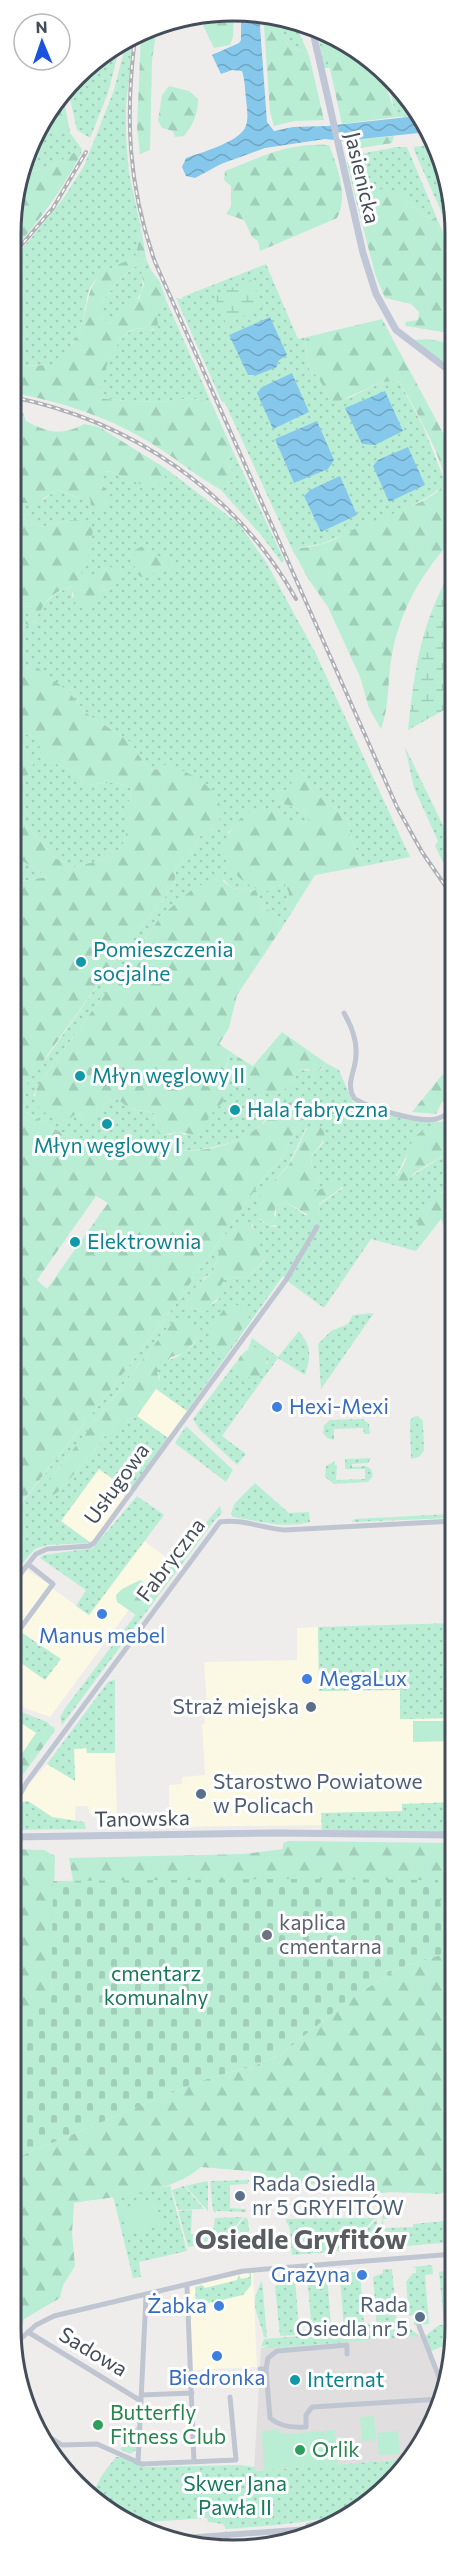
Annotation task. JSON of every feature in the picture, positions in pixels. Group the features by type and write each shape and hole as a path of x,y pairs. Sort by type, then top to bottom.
{"main road":[{"name":"Jasienicka","path":"314,37 367,269 380,303 396,330 445,367"},
{"name":"Tanowska","path":"21,1837 278,1833 445,1835"}],"street":[{"path":"344,1013 351,1025 357,1052 350,1084 354,1098 370,1106 426,1120 440,1118 445,1113"},
{"name":"Usługowa","path":"21,1573 42,1551 89,1546 94,1542 286,1280 316,1227"},
{"name":"Fabryczna","path":"21,1792 220,1522 235,1521 265,1529 285,1530 445,1521"},
{"path":"21,1627 53,1584 28,1564"},
{"path":"21,2338 54,2316 255,2270 445,2255"},
{"path":"187,2286 194,2462"},
{"path":"138,2463 146,2296"},
{"path":"419,2326 439,2378"},
{"name":"Sadowa","path":"28,2332 141,2398"},
{"path":"347,2354 347,2345 277,2351 269,2355 263,2369 272,2421 292,2428 306,2427 306,2415 312,2407 433,2398"},
{"path":"141,2398 192,2393"},
{"path":"52,2439 62,2445 97,2444 138,2463 236,2460 231,2397"},
{"path":"286,2530 312,2525"},
{"path":"196,2537 300,2529"},
{"path":"226,2534 227,2540"}],"shaded area":[{"path":"156,1389 187,1411 168,1438 137,1416"},
{"path":"99,1468 129,1491 91,1543 60,1521"},
{"path":"144,1541 167,1558 50,1717 21,1707 21,1633 52,1588 89,1615"},
{"path":"27,1570 49,1584 21,1623 21,1578"},
{"path":"318,1627 320,1691 400,1690 400,1719 445,1718 445,1811 322,1813 322,1825 169,1827 169,1785 182,1784 182,1777 205,1775 202,1724 205,1723 204,1705 207,1705 204,1662 297,1660 297,1628"},
{"path":"21,1723 36,1733 21,1755"},
{"path":"86,1748 87,1753 115,1753 117,1814 90,1814 88,1806 76,1806 76,1799 75,1821 49,1818 21,1801 28,1785 47,1764 75,1780 74,1749"},
{"path":"253,2272 257,2367 191,2370 188,2288 229,2276"},
{"path":"420,2336 438,2381 417,2434 399,2460 254,2471 261,2349"},
{"path":"224,2536 225,2540 219,2540 203,2538"}],"green space":[{"path":"234,21 230,45 214,48 202,23"},
{"path":"264,23 280,26 290,50 302,49 309,55 324,120 295,121 274,126 270,112"},
{"path":"280,26 299,31 309,55 302,49 290,50"},
{"path":"156,36 152,60 150,150 140,154 137,127 141,42"},
{"path":"319,39 325,42 330,68 324,68"},
{"path":"325,42 339,49 383,83 396,117 342,124"},
{"path":"132,46 126,105 126,137 129,173 141,228 136,255 95,280 88,295 79,332 55,365 21,366 21,250 63,199 84,166 114,90 124,51"},
{"path":"118,55 108,93 90,138 77,130 70,98 93,74"},
{"path":"169,86 189,91 198,99 194,119 184,136 175,137 173,131 162,128 158,121 162,95"},
{"path":"386,86 410,116 396,117 391,95"},
{"path":"65,105 70,133 82,149 81,154 76,151 63,160 29,174 49,127"},
{"path":"65,105 70,133 47,132"},
{"path":"394,136 392,143 348,150 344,141"},
{"path":"329,145 341,181 342,201 337,218 260,251 258,241 252,237 244,220 226,214 231,206 231,186 224,180 225,171 287,148"},
{"path":"426,145 429,152 438,178 445,220 414,150 414,147"},
{"path":"407,147 438,221 424,216 396,191 354,193 347,163 350,156"},
{"path":"76,151 81,154 58,193 21,241 21,219 29,174 70,156"},
{"path":"382,189 396,191 424,216 438,221 445,237 445,332 406,326 405,322 418,320 419,312 411,304 385,298 376,277 354,193"},
{"path":"141,228 146,258 121,278 101,303 101,318 111,324 128,299 139,299 144,284 141,273 151,270 160,282 166,300 157,312 158,328 134,329 121,339 105,370 99,398 170,402 189,398 211,402 233,451 226,462 236,478 221,490 154,445 113,423 63,405 21,395 21,366 54,365 70,347 81,327 95,281 104,272 136,255"},
{"path":"146,258 151,270 141,273 142,289 135,302 111,324 101,318 101,303 121,278"},
{"path":"266,264 298,339 311,336 305,340 309,369 319,378 330,402 349,398 382,382 399,381 423,426 444,479 443,486 404,510 321,544 292,549 225,403 222,402 176,298 183,299 182,297"},
{"path":"251,280 263,307 226,323 214,295"},
{"path":"166,300 211,402 189,398 170,402 99,398 104,371 119,342 133,330 154,330 157,311"},
{"path":"382,319 445,436 445,548 414,592 401,622 390,664 386,711 381,729 369,708 360,677 328,607 309,580 292,549 325,543 422,501 441,488 444,481 443,472 434,446 399,381 382,382 335,403 330,402 319,378 309,369 305,340 311,336"},
{"path":"428,339 445,342 445,364 412,340"},
{"path":"21,412 26,421 55,432 84,424 99,427 165,468 165,482 155,485 139,484 112,472 104,471 103,485 110,497 108,506 100,509 91,507 90,498 82,499 58,490 35,503 21,503"},
{"path":"233,451 284,560 282,563 261,535 221,490 236,478 226,462"},
{"path":"165,468 239,524 266,562 315,652 410,857 364,866 350,836 348,819 312,791 303,771 289,789 276,792 281,803 307,812 310,822 297,823 261,810 252,812 228,833 265,892 285,884 289,893 286,906 292,912 283,926 274,912 264,908 256,891 232,888 224,880 185,896 162,915 41,1081 33,1096 78,1112 86,1126 98,1109 115,1097 133,1109 155,1114 158,1133 169,1135 178,1132 186,1135 212,1113 231,1052 238,1057 232,1070 232,1077 252,1087 291,1085 299,1070 320,1071 326,1063 339,1070 352,1101 374,1110 411,1120 445,1121 427,1129 420,1136 396,1176 407,1179 445,1155 445,1192 442,1192 419,1238 424,1241 416,1251 371,1239 324,1308 283,1276 187,1411 156,1389 160,1378 157,1372 167,1362 187,1351 202,1331 175,1318 54,1474 59,1491 107,1433 113,1433 121,1420 137,1416 168,1438 129,1491 99,1469 61,1521 91,1543 47,1545 35,1549 21,1565 21,1504 176,1304 261,1181 282,1158 311,1101 280,1108 249,1134 232,1142 210,1148 175,1151 147,1150 127,1154 81,1141 21,1109 21,1083 48,1056 123,949 174,886 176,869 192,854 199,837 215,827 159,769 149,770 130,742 86,713 69,692 28,667 21,674 21,606 34,607 25,622 34,623 48,600 65,589 72,587 72,597 95,599 99,593 115,586 106,568 94,578 84,576 80,572 90,550 81,520 70,520 41,527 27,518 21,521 21,495 44,499 57,490 82,499 104,490 102,479 104,471 147,485 165,481","holes":["306,1128 324,1142 311,1157 312,1166 319,1180 313,1190 316,1192 341,1182 343,1188 319,1205 320,1214 305,1215 286,1202 276,1206 276,1227 269,1226 260,1220 262,1195 289,1164","252,1224 265,1260 248,1277 226,1278 221,1285 219,1299 203,1312 185,1305 204,1278 213,1272 219,1254 226,1243"]},
{"path":"27,518 41,527 70,520 81,520 93,529 90,550 81,572 84,576 94,577 106,568 113,567 119,572 121,579 115,586 99,593 92,609 84,609 76,605 71,587 54,594 45,603 30,627 25,623 33,607 21,606 21,521"},
{"path":"140,547 149,547 156,556 176,562 174,568 141,577 135,572 134,551"},
{"path":"445,583 445,710 408,730 421,644 434,605"},
{"path":"28,667 38,668 69,692 86,713 130,742 149,770 159,769 166,764 202,781 215,795 223,813 215,827 199,837 192,854 176,869 174,886 123,949 24,1088 21,1088 21,881 47,877 21,860 21,819 55,858 74,867 102,860 122,847 128,827 128,804 132,790 117,783 87,785 71,770 54,763 40,752 39,739 21,732 21,674"},
{"path":"21,732 39,739 54,763 71,770 87,785 116,783 132,790 128,804 128,827 122,847 102,860 74,867 55,858 22,820"},
{"path":"21,746 28,752 33,761 29,773 21,780"},
{"path":"405,747 445,830 445,866 435,846 438,841 414,788"},
{"path":"303,771 312,791 348,819 350,836 364,866 315,875 292,912 286,906 289,893 285,884 265,892 250,885 233,871 221,850 237,822 256,809 269,810 295,822 309,822 307,812 270,797 276,792 289,789 294,776"},
{"path":"21,860 47,877 22,881"},
{"path":"218,877 232,888 256,891 264,908 274,912 283,926 237,995 229,1028 219,1044 231,1052 222,1077 230,1086 223,1102 206,1120 205,1132 197,1135 178,1132 162,1135 158,1133 155,1114 133,1109 115,1097 98,1109 90,1126 86,1126 78,1112 65,1122 44,1112 36,1103 35,1097 41,1081 162,915 194,888"},
{"path":"282,1032 326,1063 316,1074 308,1069 299,1070 291,1085 280,1093 247,1087 231,1077 238,1057 253,1066"},
{"path":"442,1075 445,1076 445,1102 442,1102 436,1114 412,1112"},
{"path":"299,1098 311,1101 282,1158 261,1181 176,1304 21,1503 21,1109 80,1141 123,1154 150,1150 202,1150 225,1145 254,1131 278,1110","holes":["96,1196 108,1203 47,1289 37,1280"]},
{"path":"444,1121 445,1154 414,1173 403,1186 398,1188 394,1184 405,1162 410,1145 421,1131"},
{"path":"317,1125 322,1129 324,1137 311,1157 312,1166 318,1173 319,1180 313,1190 316,1192 329,1184 341,1182 343,1187 319,1204 320,1214 313,1218 286,1202 276,1206 274,1215 281,1224 269,1226 260,1218 257,1210 258,1202 262,1194 290,1163 307,1128"},
{"path":"444,1192 445,1230 441,1219 424,1241 420,1239 418,1229 420,1212 429,1200"},
{"path":"248,1221 256,1233 265,1259 248,1277 226,1278 221,1285 223,1295 212,1303 209,1310 203,1312 185,1305 186,1299 197,1285 213,1272 220,1249 241,1224"},
{"path":"230,1303 253,1310 224,1359 213,1344 211,1332 216,1321"},
{"path":"374,1313 321,1389 318,1344 331,1331 348,1324 353,1315"},
{"path":"175,1318 187,1319 203,1331 185,1353 171,1357 157,1372 162,1388 156,1389 137,1416 121,1420 113,1434 107,1433 91,1455 53,1495 46,1486 54,1474"},
{"path":"299,1331 309,1352 305,1375 278,1358 222,1436 246,1454 237,1465 199,1429 193,1419 237,1361 235,1369 268,1363 261,1348 248,1349 252,1338 278,1357"},
{"path":"255,1347 261,1348 266,1353 267,1369 259,1378 240,1374 235,1369 242,1355"},
{"path":"418,1416 423,1421 424,1451 419,1457 411,1459 410,1421 413,1417"},
{"path":"363,1419 369,1424 370,1434 364,1434 363,1428 334,1429 334,1440 327,1438 323,1433 324,1425 330,1420"},
{"path":"186,1426 233,1470 226,1482 175,1443"},
{"path":"371,1458 368,1463 352,1464 352,1467 366,1466 371,1469 373,1476 368,1482 334,1484 325,1477 326,1466 335,1461 336,1480 365,1479 365,1469 345,1469 345,1459"},
{"path":"255,1483 289,1513 309,1512 310,1522 281,1525 233,1517 231,1513 235,1503"},
{"path":"137,1496 164,1515 89,1615 76,1606 86,1590 40,1558 43,1555 93,1548"},
{"path":"220,1506 222,1513 62,1725 60,1717 66,1707 157,1586 163,1583 169,1567"},
{"path":"445,1514 445,1518 352,1522 354,1519"},
{"path":"140,1580 151,1592 136,1615 117,1602 116,1595 122,1589"},
{"path":"445,1623 445,1718 400,1719 400,1690 319,1691 318,1627"},
{"path":"21,1632 61,1659 45,1680 21,1663"},
{"path":"115,1679 115,1753 87,1753 86,1748 74,1749 75,1781 47,1764 107,1683"},
{"path":"21,1712 47,1722 51,1726 36,1733 21,1723"},
{"path":"413,1721 445,1721 445,1741 413,1742"},
{"path":"51,1726 55,1728 21,1777 21,1755 36,1733"},
{"path":"28,1801 52,1817 84,1822 86,1829 21,1830 21,1804"},
{"path":"445,1802 445,1832 322,1831 321,1813 402,1811 402,1804"},
{"path":"289,1841 445,1843 445,1945 437,1880 73,1881 69,1858 244,1854 283,1849 283,1843"},
{"path":"21,1849 44,1850 55,1856 51,2009 21,2009"},
{"name":"cmentarz komunalny","path":"438,1880 445,1953 397,1969 350,1999 280,2055 256,2065 200,2081 21,2156 21,2009 51,2008 53,1881"},
{"path":"445,1953 445,2192 440,2194 391,2192 374,2194 344,2186 266,2182 259,2172 201,2167 189,2176 158,2188 124,2196 74,2203 72,2233 75,2266 63,2285 60,2298 24,2319 21,2328 21,2156 200,2081 256,2065 280,2055 350,1999 397,1969"},
{"path":"249,2180 248,2184 230,2185 230,2208 246,2209 246,2212 216,2211 216,2213 213,2211 210,2181"},
{"path":"207,2181 208,2183 208,2211 185,2186"},
{"path":"170,2186 187,2251 139,2262 141,2277 133,2278 113,2196"},
{"path":"184,2186 204,2209 178,2210 172,2190"},
{"path":"154,2199 163,2225 128,2235 120,2209"},
{"path":"192,2210 191,2234 209,2235 210,2243 188,2247 178,2211"},
{"path":"383,2214 387,2215 387,2219 383,2219 384,2228 413,2227 413,2224 445,2221 445,2243 407,2246 381,2228"},
{"path":"243,2217 226,2238 213,2231 215,2218"},
{"path":"245,2217 248,2219 249,2234 227,2239"},
{"path":"375,2218 361,2233 355,2228 347,2231 345,2237 350,2244 342,2251 292,2255 290,2229 285,2219"},
{"path":"377,2219 378,2248 345,2251 353,2243 358,2242 361,2235"},
{"path":"432,2265 433,2274 425,2275 429,2324 414,2325 414,2319 421,2319 421,2314 409,2316 406,2282 413,2273 416,2273 416,2268 412,2267"},
{"path":"383,2269 392,2269 397,2323 407,2323 408,2326 377,2327 373,2277 383,2273"},
{"path":"445,2271 445,2323 444,2323 439,2272"},
{"path":"348,2272 360,2272 364,2324 375,2325 375,2328 344,2330 340,2277 345,2275 346,2279 349,2279"},
{"path":"249,2273 251,2273 251,2285 243,2295 196,2306 195,2287 202,2285 205,2288 237,2280 239,2275 241,2279 250,2277"},
{"path":"321,2274 327,2274 331,2327 343,2328 343,2331 312,2334 308,2285 314,2279 321,2278"},
{"path":"295,2277 299,2331 310,2332 310,2334 280,2336 275,2286 280,2282 284,2285 283,2278"},
{"path":"262,2281 267,2337 266,2338 255,2303"},
{"path":"439,2325 445,2325 444,2347 431,2351 425,2336"},
{"path":"410,2329 420,2336 261,2349 269,2345 261,2347 264,2339"},
{"path":"374,2416 376,2440 362,2441 360,2417"},
{"path":"138,2425 136,2450 130,2454 120,2449"},
{"name":"Orlik","path":"279,2429 279,2432 287,2434 335,2430 338,2465 264,2470 262,2433"},
{"path":"398,2431 400,2454 379,2455 377,2433"},
{"name":"Skwer Jana Pawła II","path":"116,2457 145,2467 240,2465 255,2467 255,2471 399,2460 383,2478 362,2496 327,2518 226,2529 223,2524 208,2522 207,2518 148,2522 127,2512 95,2489"}],"water":[{"path":"241,21 260,23 267,122 274,131 293,127 327,126 410,117 420,133 343,141 325,139 265,148 221,164 195,178 186,176 182,167 186,158 235,138 245,128 247,114 242,71 232,70 221,74 212,55 241,40"},
{"path":"270,317 287,355 278,361 277,367 257,375 248,375 229,335"},
{"path":"292,373 309,412 273,429 257,393 262,387"},
{"path":"385,391 403,431 375,445 362,444 345,408"},
{"path":"317,421 334,460 328,469 294,483 275,439"},
{"path":"408,447 425,485 389,502 373,466 378,460"},
{"path":"340,476 357,515 321,532 304,496 310,490"}],"railway":[{"path":"134,45 130,96 131,151 139,206 155,262 397,807 422,852 445,885"},
{"path":"21,245 53,208 86,152"},
{"path":"21,399 56,408 99,424 139,443 176,467 211,494 243,526 271,561 296,599"}],"place":[{"name":"Pomieszczenia socjalne","path":"81,962"},
{"name":"Młyn węglowy II","path":"80,1076"},
{"name":"Hala fabryczna","path":"235,1110"},
{"name":"Młyn węglowy I","path":"107,1124"},
{"name":"Elektrownia","path":"75,1242"},
{"name":"Hexi-Mexi","path":"277,1407"},
{"name":"Manus mebel","path":"102,1614"},
{"name":"MegaLux","path":"307,1679"},
{"name":"Straż miejska","path":"311,1707"},
{"name":"Starostwo Powiatowe w Policach","path":"201,1794"},
{"name":"kaplica cmentarna","path":"267,1935"},
{"name":"Rada Osiedla nr 5 GRYFITÓW","path":"240,2196"},
{"name":"Grażyna","path":"362,2275"},
{"name":"Żabka","path":"219,2306"},
{"name":"Rada Osiedla nr 5","path":"420,2317"},
{"name":"Biedronka","path":"217,2356"},
{"name":"Internat","path":"295,2380"},
{"name":"Butterfly Fitness Club","path":"98,2425"},
{"name":"Orlik","path":"300,2450"}],"district":[{"name":"Osiedle Gryfitów","path":"301,2240"}]}
